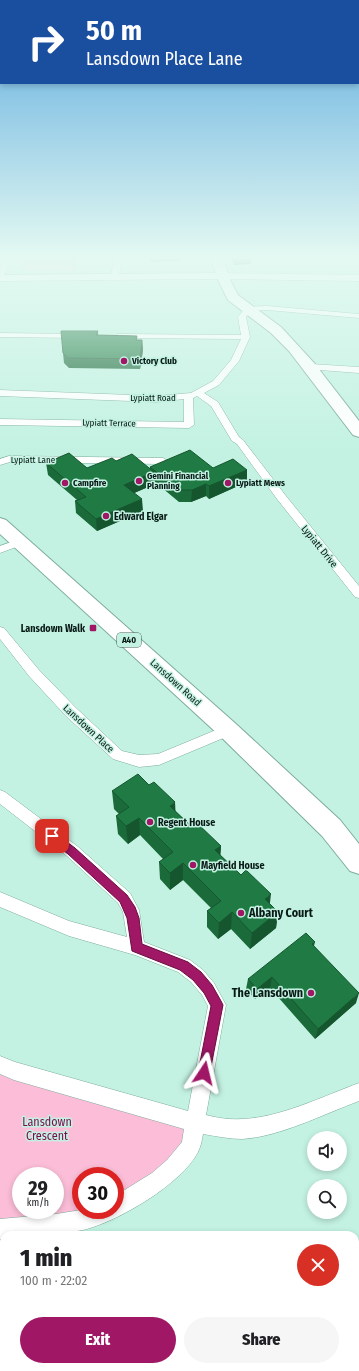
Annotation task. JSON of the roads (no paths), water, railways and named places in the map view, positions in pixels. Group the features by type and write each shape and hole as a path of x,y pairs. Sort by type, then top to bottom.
{"highway":[{"path":"267,323 276,330 310,367 359,432"},
{"name":"Lansdown Road","path":"0,524 228,730 330,828 359,863"},
{"name":"Lansdown Road","path":"330,828 359,845"}],"street":[{"path":"113,336 246,337 243,323"},
{"path":"0,335 90,336"},
{"name":"Lypiatt Road","path":"0,393 161,399 188,396 198,393 216,383 227,372 241,351 246,337"},
{"path":"310,367 359,370"},
{"name":"Lypiatt Drive","path":"198,393 215,404 235,439 232,443 271,493 281,497 359,594"},
{"name":"Lypiatt Terrace","path":"0,422 189,425 188,396"},
{"name":"Lypiatt Lane","path":"0,462 9,459 163,461"},
{"path":"0,550 20,542"},
{"name":"Lansdown Place","path":"0,631 34,673 71,712 118,755 139,761 159,759 228,730"},
{"path":"0,796 72,851 124,898 131,910 133,918 136,948"},
{"path":"0,899 69,928 136,948 184,966 197,976 217,1005 194,1123 191,1146 174,1167 159,1180 124,1201"},
{"path":"0,1065 14,1072 194,1123 228,1129 249,1128 276,1123 359,1092"},
{"path":"0,1229 82,1219"}],"place":[{"name":"Victory Club","path":"124,361"},
{"name":"Gemini Financial Planning","path":"139,481"},
{"name":"Campfire","path":"65,483"},
{"name":"Lypiatt Mews","path":"228,483"},
{"name":"Edward Elgar","path":"106,516"},
{"name":"Lansdown Walk","path":"93,628"},
{"name":"Regent House","path":"150,822"},
{"name":"Mayfield House","path":"193,865"},
{"name":"Albany Court","path":"241,913"},
{"name":"The Lansdown","path":"311,993"}],"park label":[{"name":"Lansdown Crescent","path":"47,1129"}]}
